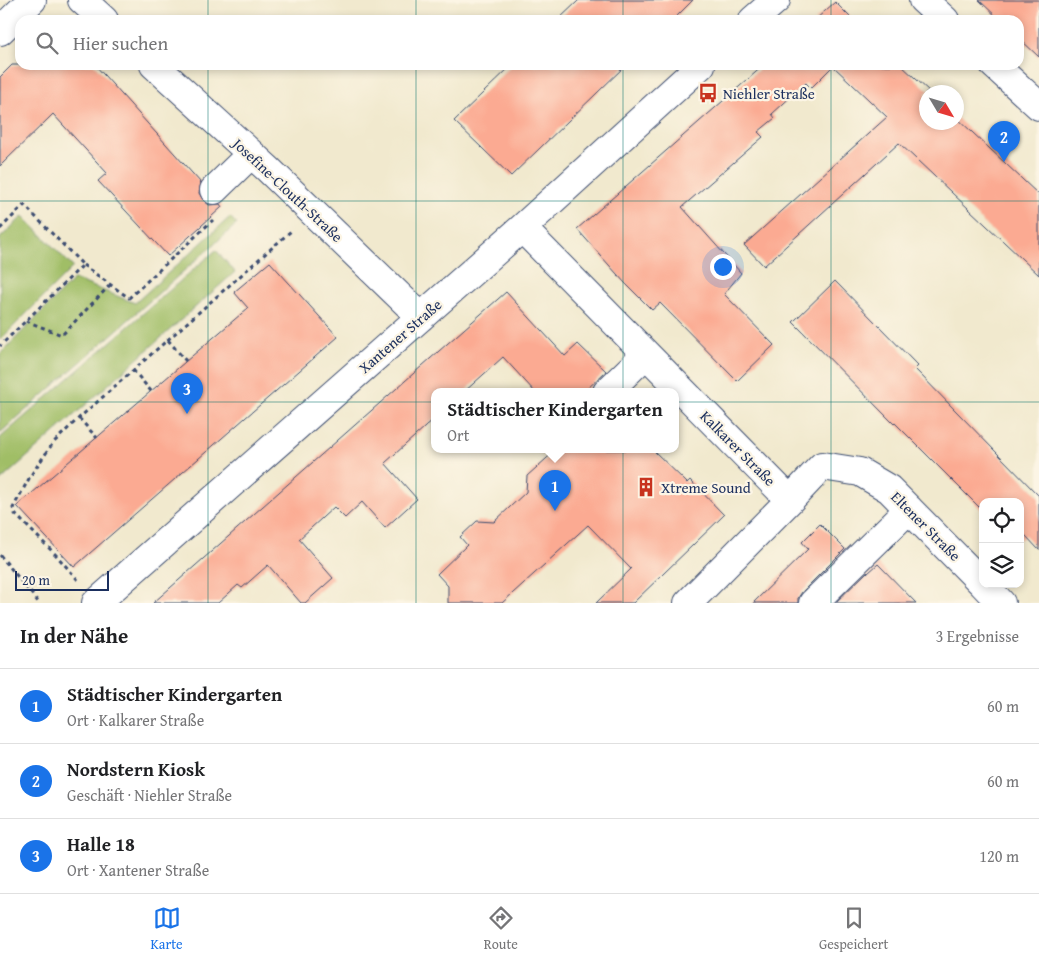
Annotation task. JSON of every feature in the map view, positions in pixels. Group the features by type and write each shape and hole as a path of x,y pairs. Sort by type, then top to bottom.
{"street":[{"path":"17,15 32,0"},
{"path":"82,0 98,15"},
{"path":"759,15 776,0"},
{"path":"924,0 940,15"},
{"path":"0,31 15,16"},
{"name":"Josefine-Clouth-Straße","path":"159,70 251,154 421,317"},
{"name":"Xantener Straße","path":"96,602 522,228 696,70"},
{"path":"999,70 1039,106"},
{"path":"216,202 251,154"},
{"name":"Kalkarer Straße","path":"522,228 790,500"},
{"path":"611,388 646,354"},
{"name":"Eltener Straße","path":"790,500 822,466 860,472 888,489 979,580"},
{"path":"688,603 790,500"},
{"path":"813,603 909,509"},
{"name":"Eltener Straße","path":"987,588 1001,603"}],"path":[{"path":"0,229 24,205 83,265 129,298 216,202"},
{"path":"96,602 56,555 15,514 12,508 31,475 53,443 312,212"},
{"path":"0,346 83,265"},
{"path":"26,321 62,335 110,285"},
{"path":"168,340 186,361"},
{"path":"133,370 151,391"},
{"path":"79,418 97,438"},
{"path":"0,555 39,603"}],"green space":[{"path":"23,216 73,267 0,340 0,238"},
{"path":"230,217 237,224 0,433 0,354 74,279 135,303"},
{"path":"216,250 235,272 0,481 0,438"}],"building":[{"path":"579,0 693,0 678,15 563,15"},
{"path":"979,0 1039,0 1039,57 1024,43 1024,15 995,15"},
{"path":"835,2 848,15 821,15"},
{"path":"12,65 15,65 15,70 99,70 201,183 199,193 203,200 209,205 220,204 222,207 168,256 98,181 107,173 53,114 0,166 0,77"},
{"path":"507,70 621,70 511,176 454,121"},
{"path":"758,70 829,70 811,88 806,83 772,114 775,118 758,132 763,137 682,207 741,273 724,294 774,345 737,381 660,303 652,310 577,229"},
{"path":"837,70 906,70 922,85 919,85 919,130 964,130 964,125 1039,195 1039,275 899,143 764,266 744,245 887,117"},
{"path":"270,262 338,337 74,567 17,506 248,308 234,292"},
{"path":"835,281 918,366 915,369 1039,496 1039,550 1024,536 1024,498 979,498 979,507 793,322"},
{"path":"506,292 565,356 578,344 606,371 588,388 531,388 503,357 468,388 431,388 431,422 385,463 417,499 385,528 362,502 345,518 334,507 299,539 333,578 305,603 301,603 268,565 242,588 238,585 218,603 153,603"},
{"path":"553,453 656,453 687,483 690,480 724,515 633,603 596,603 631,569 588,525 502,603 448,603 448,586 437,574 467,545 460,537 477,521 494,522 526,492 527,476"},
{"path":"820,524 845,549 802,592 798,598 798,603 753,603 808,549 802,542"},
{"path":"878,564 916,603 835,603 867,572"}],"place":[{"name":"Niehler Straße","path":"708,93"},
{"name":"Nordstern Kiosk","path":"1004,162"},
{"name":"Halle 18","path":"187,414"},
{"name":"Xtreme Sound","path":"646,487"},
{"name":"Städtischer Kindergarten","path":"555,511"}]}
